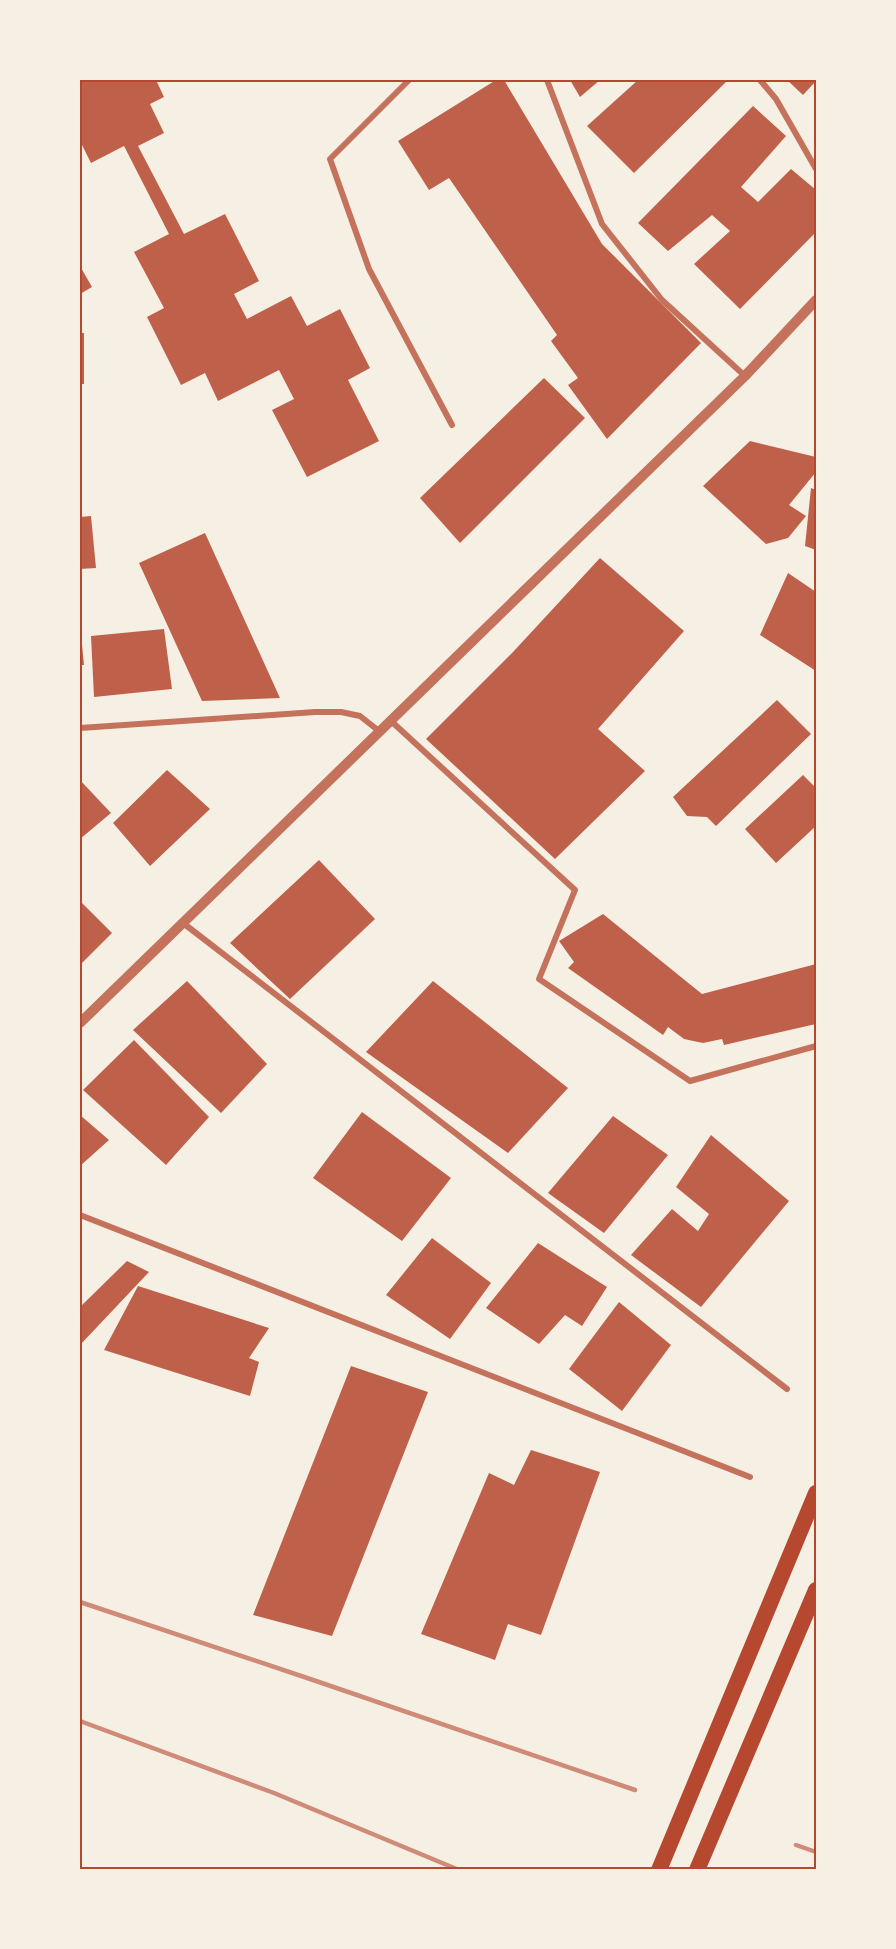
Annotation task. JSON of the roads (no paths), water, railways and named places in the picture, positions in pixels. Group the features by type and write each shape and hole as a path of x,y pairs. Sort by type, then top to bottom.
{"highway":[{"path":"659,1869 816,1493"},
{"path":"697,1869 816,1590"}],"street":[{"path":"408,80 330,159 369,269 452,425"},
{"path":"547,80 602,224 662,300 745,376"},
{"path":"760,80 776,99 816,169"},
{"path":"80,1023 745,376 816,300"},
{"path":"80,728 341,712 360,716 379,731"},
{"path":"391,720 575,890 539,979 690,1081 816,1046"},
{"path":"183,922 787,1389"},
{"path":"80,1215 750,1478"}],"railway":[{"path":"80,1602 635,1790"},
{"path":"80,1721 274,1793 459,1870"},
{"path":"796,1845 816,1852"}]}
